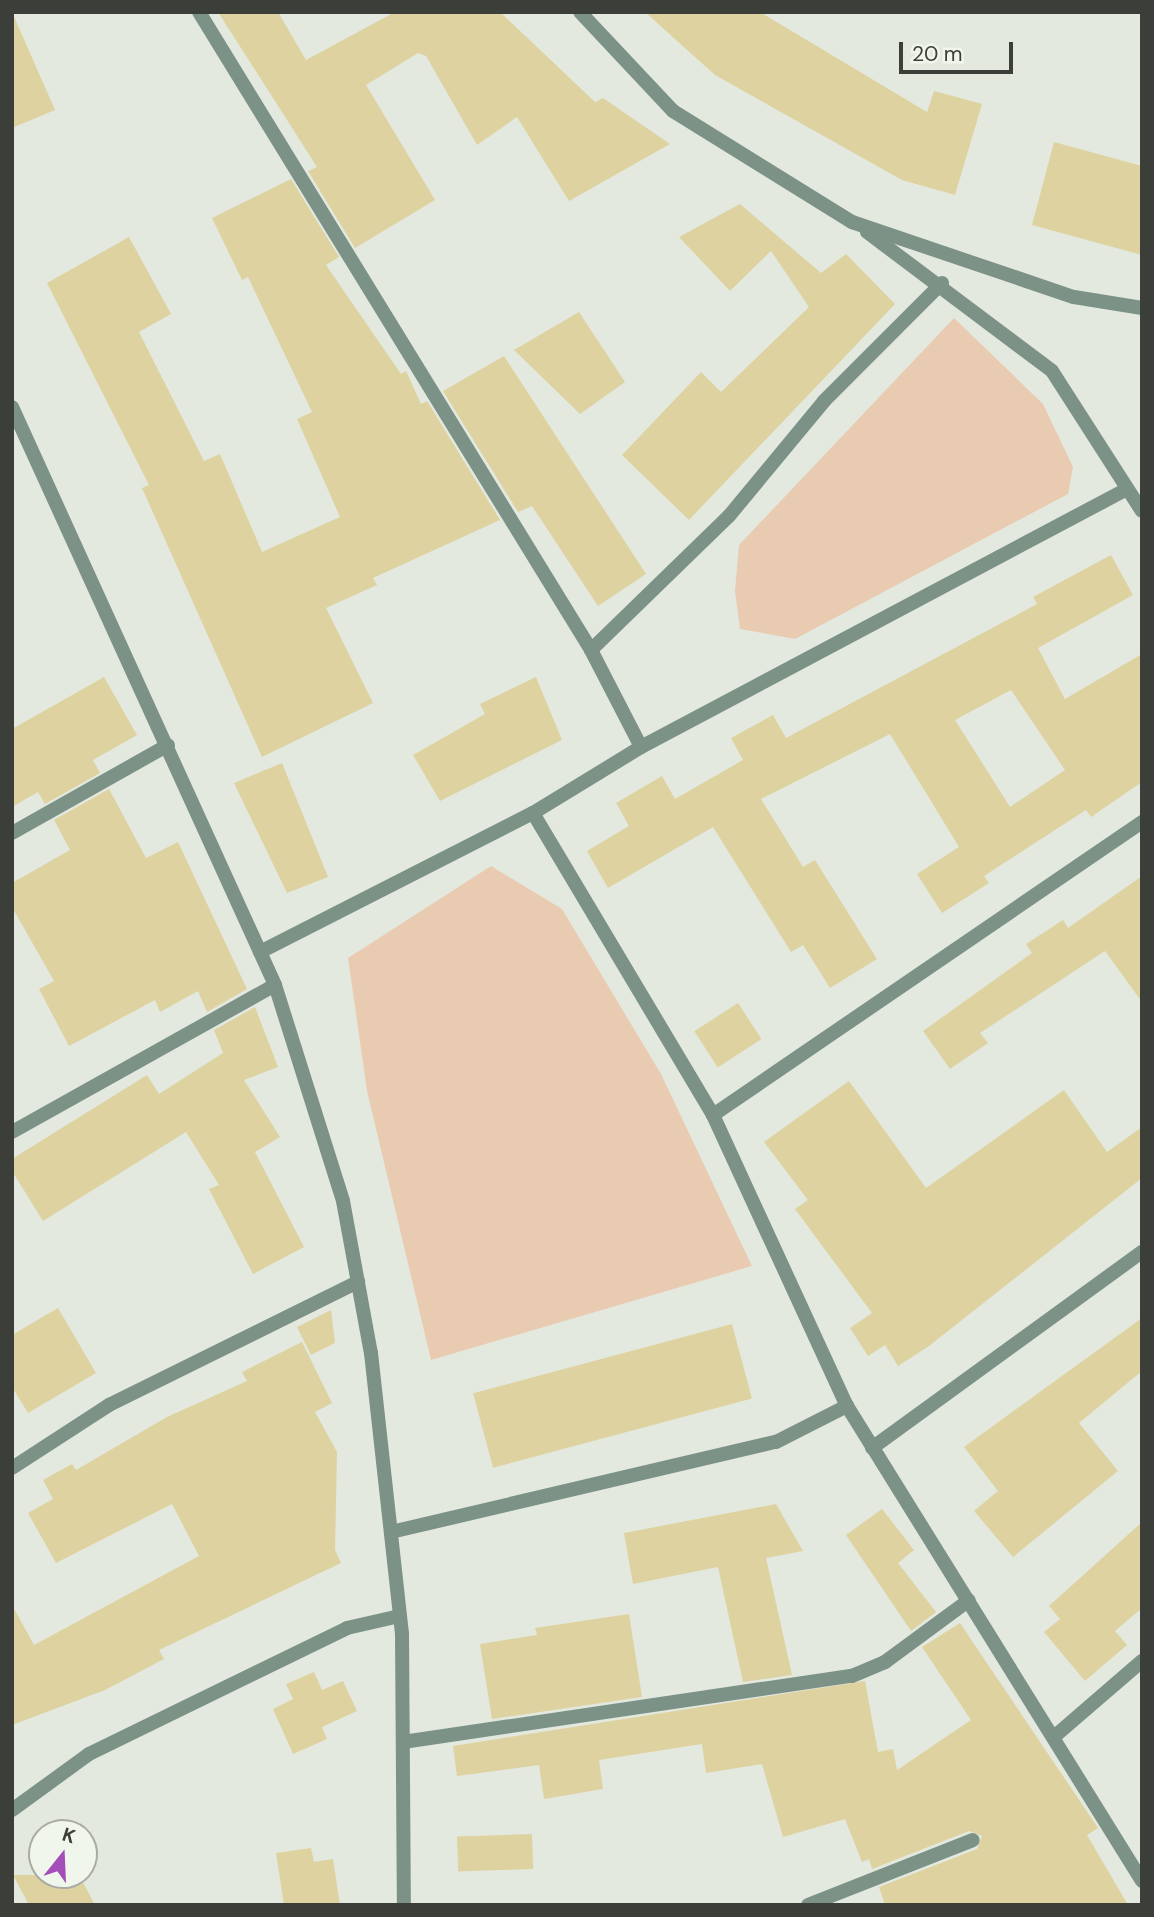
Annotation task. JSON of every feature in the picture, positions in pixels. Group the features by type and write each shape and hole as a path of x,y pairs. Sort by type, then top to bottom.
{"street":[{"path":"199,12 591,650 641,747"},
{"path":"580,12 673,111 852,222 942,283 1052,371 1142,511"},
{"path":"852,222 1074,298 1142,308"},
{"path":"591,650 729,516 824,401 942,283"},
{"path":"12,407 275,985 343,1201 358,1282 400,1616 404,1905"},
{"path":"260,952 533,813 641,747 1127,489"},
{"path":"12,833 168,745"},
{"path":"533,813 713,1115 847,1406 1055,1736 1142,1881"},
{"path":"713,1115 1142,822"},
{"path":"12,1132 275,985"},
{"path":"873,1448 1142,1252"},
{"path":"12,1468 109,1405 358,1282"},
{"path":"391,1532 776,1441 847,1406"},
{"path":"403,1742 852,1676 885,1662 969,1600"},
{"path":"12,1810 89,1754 347,1629 400,1616"},
{"path":"1055,1736 1142,1661"},
{"path":"808,1905 973,1840"}],"shaded area":[{"path":"954,318 1043,404 1073,467 1068,494 795,639 740,629 735,591 739,545"},
{"path":"491,866 562,909 661,1074 752,1266 431,1360 367,1091 348,958"}],"building":[{"path":"12,12 55,110 12,128"},
{"path":"218,12 278,12 306,60 395,12 500,12 595,102 603,98 670,144 569,201 517,117 477,145 426,56 418,53 366,85 435,200 355,248 308,171 317,167"},
{"path":"645,12 760,12 927,112 934,91 982,104 955,195 902,180 715,75"},
{"path":"1054,142 1142,166 1142,255 1032,225"},
{"path":"291,179 339,257 326,265 401,374 406,371 421,404 427,401 500,520 373,578 377,585 326,608 373,703 262,757 142,488 149,485 47,283 129,237 171,314 139,332 204,461 220,454 262,552 340,517 297,419 312,412 248,277 242,280 212,218"},
{"path":"740,204 821,273 846,254 895,304 689,520 622,455 701,372 721,392 809,307 771,251 730,291 679,237"},
{"path":"579,312 625,382 580,414 514,350"},
{"path":"504,356 646,574 598,606 532,506 518,512 443,391"},
{"path":"1111,555 1133,595 1038,648 1065,699 1142,654 1142,782 1091,817 1086,810 984,876 989,883 942,913 917,874 959,847 890,734 761,799 803,867 815,860 877,959 830,988 803,945 791,952 713,827 608,888 587,851 629,826 616,803 662,776 675,799 743,760 731,738 773,715 786,738 1037,604 1033,597","holes":["1011,690 1065,770 1010,807 955,720"]},
{"path":"104,677 137,735 93,760 100,773 45,804 38,792 12,807 12,729"},
{"path":"536,677 562,740 440,801 413,755 485,714 480,704"},
{"path":"282,763 328,877 287,893 234,783"},
{"path":"109,789 146,858 178,842 247,989 207,1012 198,991 160,1012 155,1000 69,1046 39,989 54,981 12,907 12,883 70,850 54,820"},
{"path":"1142,876 1142,1002 1105,951 980,1033 988,1043 950,1069 923,1031 1032,953 1026,944 1063,920 1068,928"},
{"path":"738,1003 761,1039 718,1067 694,1031"},
{"path":"255,1007 278,1067 244,1080 280,1137 255,1152 304,1247 253,1274 209,1189 219,1185 186,1132 43,1221 12,1171 12,1159 147,1075 159,1094 223,1053 214,1030"},
{"path":"849,1081 926,1188 1064,1090 1107,1152 1142,1127 1142,1178 929,1346 898,1366 885,1345 868,1356 850,1328 872,1313 795,1209 808,1200 764,1142"},
{"path":"58,1308 96,1373 28,1413 12,1387 12,1335"},
{"path":"331,1310 335,1343 311,1355 297,1327"},
{"path":"1142,1318 1142,1371 1079,1423 1118,1471 1013,1557 974,1511 998,1491 964,1447"},
{"path":"732,1324 752,1398 493,1468 473,1393"},
{"path":"302,1342 332,1403 315,1412 337,1452 335,1550 341,1563 159,1650 164,1659 105,1690 12,1725 12,1605 34,1645 199,1556 172,1504 56,1563 28,1513 53,1499 43,1480 72,1464 76,1470 167,1417 247,1381 242,1372"},
{"path":"776,1504 803,1551 766,1558 792,1675 743,1682 718,1567 633,1584 624,1533"},
{"path":"882,1509 914,1550 898,1563 936,1612 911,1631 846,1535"},
{"path":"1142,1522 1142,1608 1115,1631 1127,1645 1085,1681 1044,1632 1060,1619 1049,1606"},
{"path":"629,1614 642,1697 492,1719 480,1644 537,1635 535,1628"},
{"path":"960,1623 1098,1828 1087,1835 1128,1905 885,1905 879,1887 977,1849 982,1836 969,1831 872,1869 869,1859 862,1862 845,1819 783,1837 762,1764 706,1773 702,1744 599,1760 603,1789 544,1799 539,1765 457,1776 453,1746 865,1681 878,1752 893,1749 897,1770 971,1720 922,1647"},
{"path":"314,1672 322,1690 343,1681 357,1711 322,1727 327,1739 293,1754 273,1709 293,1699 286,1684"},
{"path":"532,1834 533,1869 458,1872 457,1837"},
{"path":"311,1848 314,1862 333,1859 340,1905 284,1905 276,1853"},
{"path":"13,1875 28,1875 28,1889 86,1889 95,1905 29,1905"}]}
